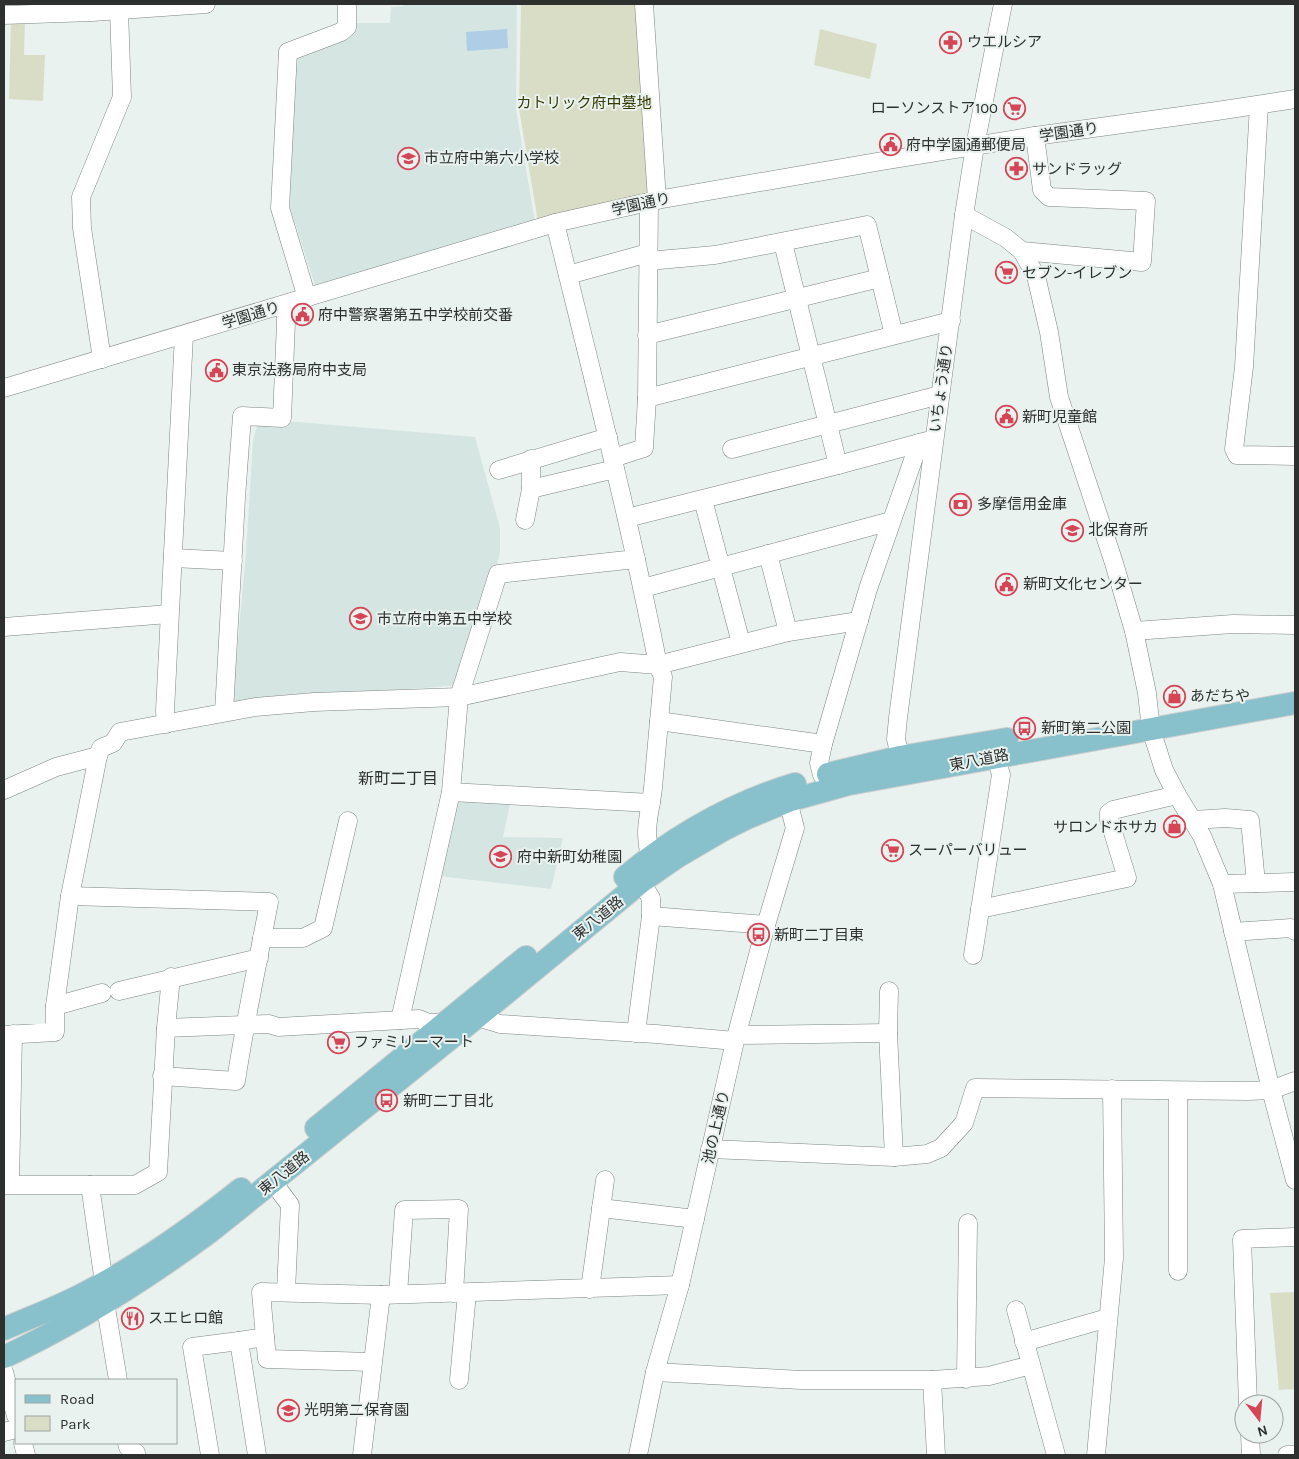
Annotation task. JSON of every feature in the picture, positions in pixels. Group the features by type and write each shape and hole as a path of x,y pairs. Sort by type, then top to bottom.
{"main road":[{"name":"東八道路","path":"4,1357 33,1344 104,1293 238,1191 650,856 684,834 734,808 759,796 822,775 996,756 1295,687"},
{"name":"東八道路","path":"4,1329 83,1294 104,1293 189,1247 273,1182 641,882 677,857 723,830 788,801 850,784 902,766 1150,722 1295,703"}],"street":[{"path":"4,15 89,8 119,10 206,4"},
{"path":"307,298 280,208 288,52 341,32 347,27 347,4"},
{"path":"531,489 614,464 644,448 648,257 653,201 644,4"},
{"name":"いちょう通り","path":"902,766 896,739 926,441 940,395 975,146 1003,4"},
{"path":"102,359 82,228 81,197 122,97 119,10"},
{"name":"学園通り","path":"4,388 555,223 653,201 975,146 1295,98"},
{"path":"1259,104 1244,367 1234,449 1237,455 1295,456"},
{"path":"1022,250 1142,262 1146,201 1049,197 1042,190 1035,136"},
{"path":"964,216 1006,238 1022,250 1033,269 1040,289 1059,397 1114,563 1134,631 1147,693 1150,722 1164,770 1202,836 1222,884 1271,1090 1295,1180"},
{"path":"555,223 608,437 662,677 651,803 646,834 650,856"},
{"path":"568,275 648,257 715,256 867,225 894,335"},
{"path":"783,243 838,465"},
{"path":"647,335 880,278"},
{"path":"224,712 242,416 282,418 285,305"},
{"path":"646,398 951,321"},
{"path":"166,724 169,614 184,335"},
{"path":"732,449 940,395"},
{"path":"499,470 608,437"},
{"path":"627,518 703,500 926,441"},
{"path":"822,775 819,763 859,621 891,521 926,441"},
{"path":"525,520 531,489 531,459"},
{"path":"703,500 742,644"},
{"path":"643,588 891,521"},
{"path":"768,554 788,632"},
{"path":"173,558 233,562"},
{"path":"400,1020 451,792 458,698 498,574 636,558"},
{"path":"4,626 169,614"},
{"path":"171,977 162,1076 158,1172 135,1185 7,1184 8,1035 55,1032 55,1006 70,896 98,756 101,748 113,744 120,732 255,707 314,702 458,698 620,662 658,665 788,632 859,621"},
{"path":"1134,631 1233,624 1295,625"},
{"path":"659,722 824,744"},
{"path":"4,790 56,767 98,756"},
{"path":"972,955 1001,775 996,756"},
{"path":"451,792 651,803"},
{"path":"980,909 1127,878 1109,819 1109,813 1113,810 1177,795"},
{"name":"池の上通り","path":"638,1455 655,1372 680,1285 736,1038 766,925 795,828 788,801"},
{"path":"1193,820 1232,818 1250,820 1256,883"},
{"path":"262,938 303,938 323,928 348,821"},
{"path":"636,1033 651,916 651,898 641,882"},
{"path":"1222,884 1295,882"},
{"path":"70,896 269,902 244,1025 236,1081 162,1076"},
{"path":"651,916 766,925"},
{"path":"1233,932 1290,928 1295,931"},
{"path":"119,991 171,977 259,958"},
{"path":"889,991 888,1033 894,1157"},
{"path":"55,1006 102,993"},
{"path":"166,1028 269,1024 278,1027 419,1019 429,1023 444,1023 477,1017 500,1024 736,1038 888,1033"},
{"path":"710,1149 894,1157 927,1154 941,1148 964,1123 975,1088 1178,1091 1271,1090 1295,1081"},
{"path":"1096,1455 1114,1258 1112,1089"},
{"path":"1178,1091 1178,1271"},
{"path":"590,1288 605,1180"},
{"path":"273,1182 290,1206 286,1292"},
{"path":"90,1185 118,1379"},
{"path":"601,1208 695,1219"},
{"path":"362,1455 372,1362 390,1295 404,1210 459,1209 459,1380"},
{"path":"966,1378 968,1223"},
{"path":"1248,1394 1242,1239 1295,1236"},
{"path":"372,1362 267,1359 261,1292 390,1295 680,1285"},
{"path":"1016,1310 1056,1455"},
{"path":"1024,1342 1108,1318"},
{"path":"210,1455 192,1347 264,1337"},
{"path":"239,1341 256,1455"},
{"path":"655,1372 801,1380 932,1380 989,1376 1031,1365"},
{"path":"4,1372 15,1412"},
{"path":"932,1380 936,1455"},
{"path":"127,1444 136,1455"},
{"path":"1287,1455 1295,1455"}],"shaded area":[{"name":"市立府中第六小学校","path":"404,4 517,4 516,109 535,222 315,285 290,207 293,59 355,23 390,23 391,7 403,6"},
{"name":"市立府中第五中学校","path":"258,422 298,422 475,437 500,528 500,553 463,685 314,696 232,707 246,553 253,441"},
{"name":"府中新町幼稚園","path":"459,795 511,799 503,837 563,838 551,889 439,876"}],"green space":[{"name":"カトリック府中墓地","path":"521,4 640,4 658,189 538,222 519,109"},
{"path":"11,19 25,19 24,55 45,55 43,101 9,99"},
{"path":"820,29 877,44 870,79 814,65"},
{"path":"1295,1292 1295,1389 1279,1390 1270,1293"}],"water":[{"path":"507,29 508,48 467,51 466,32"}],"place":[{"name":"ウエルシア","path":"951,42"},
{"name":"ローソンストア100","path":"1014,108"},
{"name":"府中学園通郵便局","path":"890,145"},
{"name":"市立府中第六小学校","path":"408,158"},
{"name":"サンドラッグ","path":"1016,169"},
{"name":"セブン-イレブン","path":"1006,273"},
{"name":"府中警察署第五中学校前交番","path":"302,315"},
{"name":"東京法務局府中支局","path":"216,370"},
{"name":"新町児童館","path":"1006,417"},
{"name":"多摩信用金庫","path":"961,504"},
{"name":"北保育所","path":"1072,530"},
{"name":"新町文化センター","path":"1007,584"},
{"name":"市立府中第五中学校","path":"361,619"},
{"name":"あだちや","path":"1174,696"},
{"name":"新町第二公園","path":"1025,728"},
{"name":"サロンドホサカ","path":"1174,827"},
{"name":"スーパーバリュー","path":"892,850"},
{"name":"府中新町幼稚園","path":"501,857"},
{"name":"新町二丁目東","path":"758,935"},
{"name":"ファミリーマート","path":"338,1042"},
{"name":"新町二丁目北","path":"387,1101"},
{"name":"スエヒロ館","path":"132,1318"},
{"name":"光明第二保育園","path":"288,1410"}],"district":[{"name":"新町二丁目","path":"398,778"}]}
